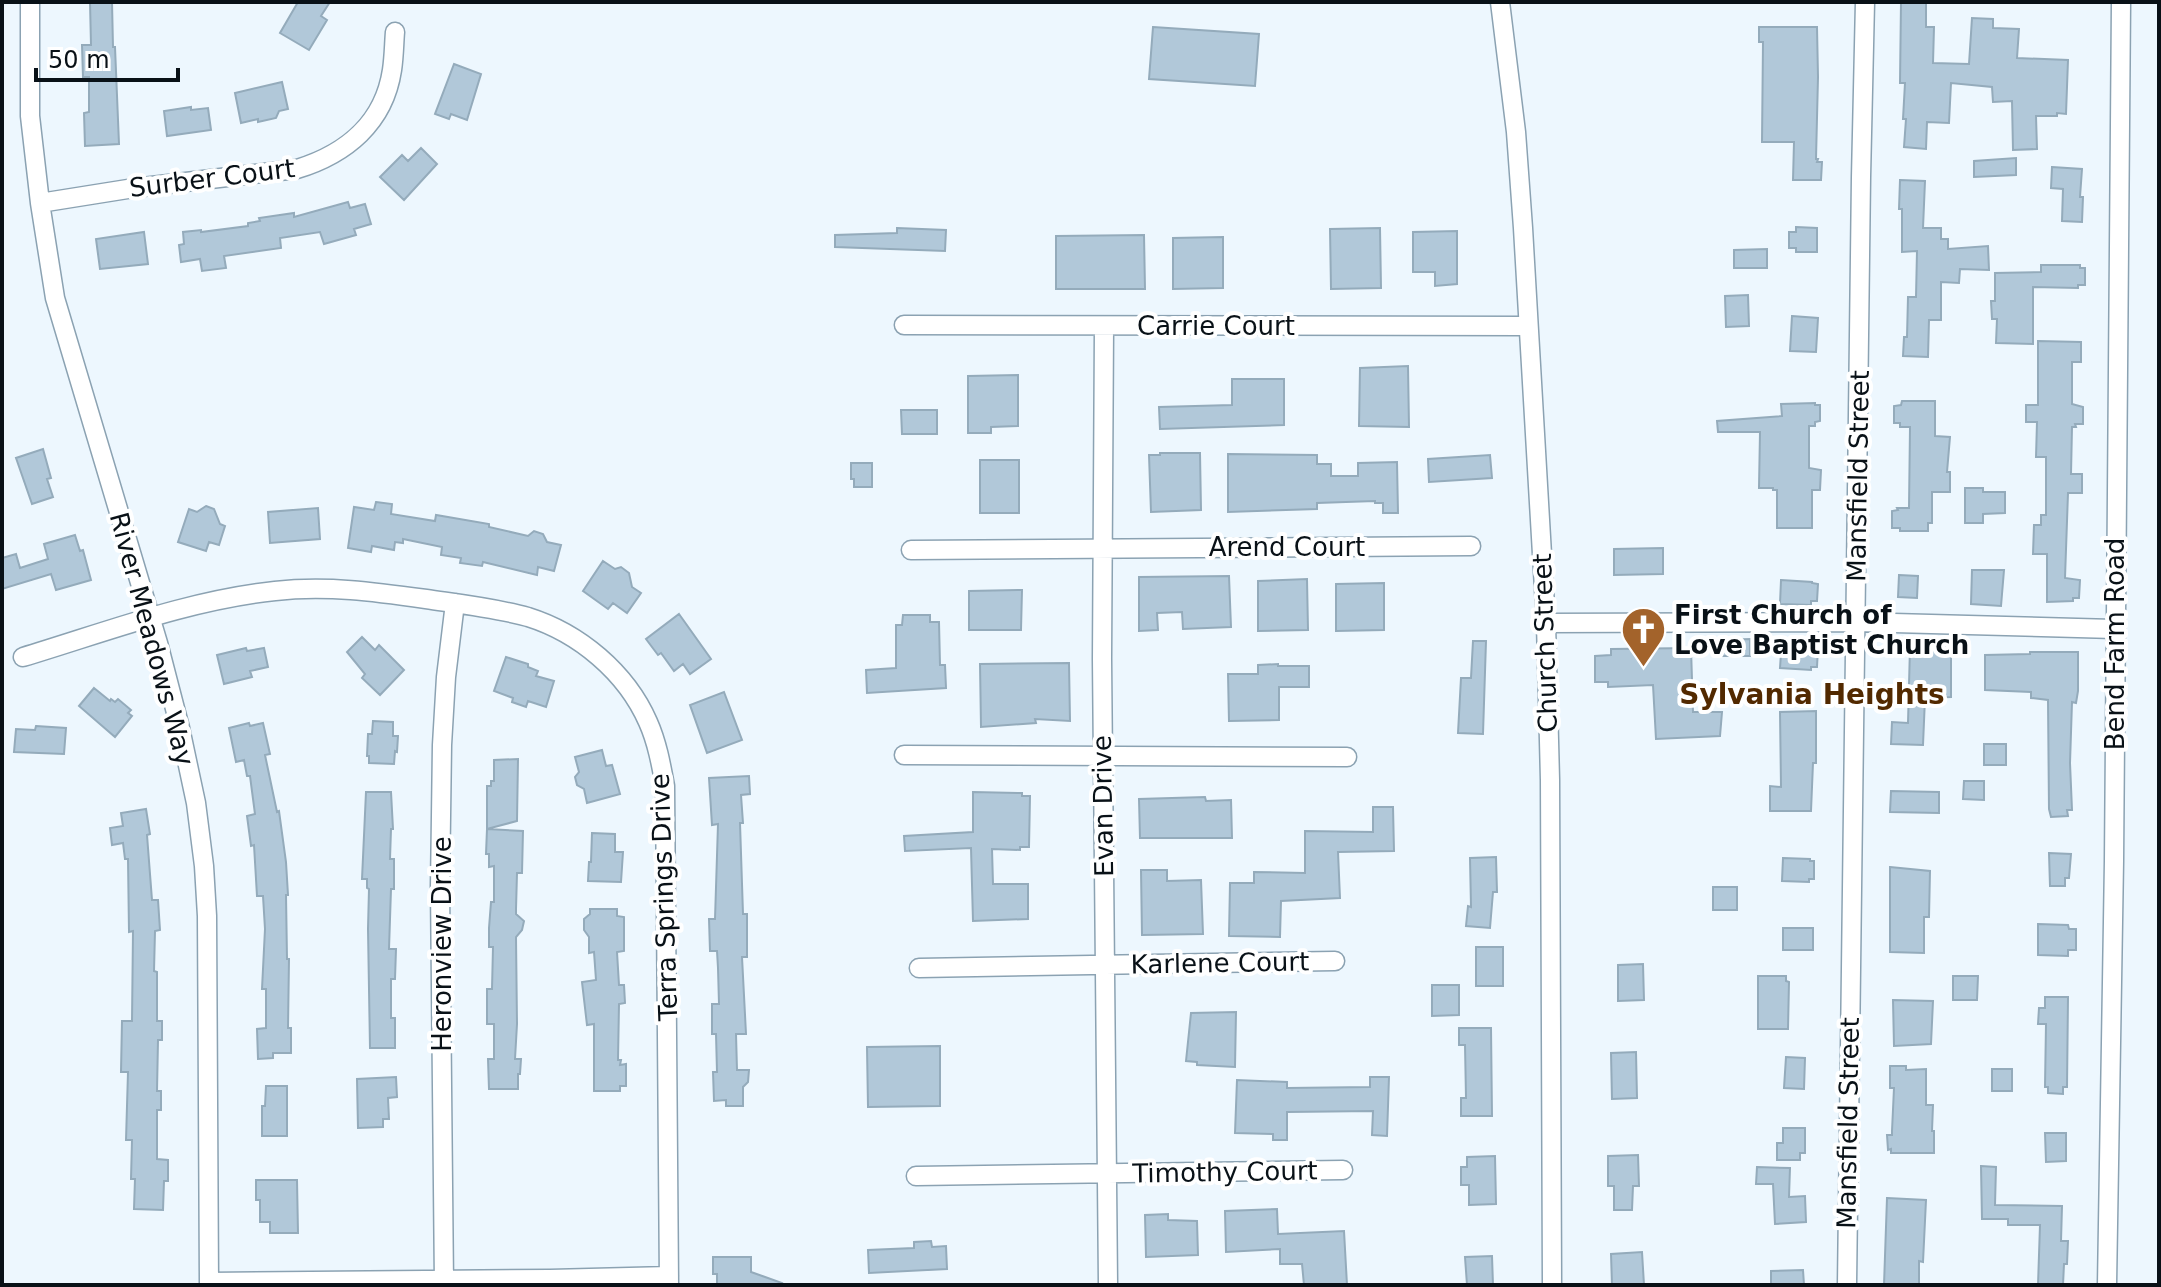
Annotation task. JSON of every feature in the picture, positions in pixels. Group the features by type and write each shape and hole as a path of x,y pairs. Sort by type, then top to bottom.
{"street":[{"name":"River Meadows Way","path":"30,2 30,116 55,298 151,618 196,803 207,916 209,1284"},
{"name":"Church Street","path":"1500,2 1516,132 1546,623 1550,746 1552,1285"},
{"name":"Mansfield Street","path":"1847,1285 1865,2"},
{"name":"Bend Farm Road","path":"2107,1285 2121,2"},
{"name":"Surber Court","path":"40,203 134,188 297,169 320,162 341,150 369,123 384,96 392,71 395,32"},
{"name":"Carrie Court","path":"904,325 1528,326"},
{"name":"Evan Drive","path":"1104,327 1102,549 1108,1285"},
{"name":"Arend Court","path":"911,550 1471,546"},
{"name":"Terra Springs Drive","path":"23,657 202,604 277,590 364,591 455,603 527,617 579,642 609,666 633,695 648,721 659,753 665,786 669,1281"},
{"name":"Heronview Drive","path":"444,1282 440,887 442,745 455,603"},
{"path":"1546,623 1856,622 2114,629"},
{"path":"904,755 1347,757"},
{"name":"Karlene Court","path":"919,968 1335,961"},
{"name":"Timothy Court","path":"916,1176 1343,1170"},
{"path":"209,1284 669,1281"}],"building":[{"path":"90,2 112,2 119,144 85,146 84,113 89,112 89,77 83,77 82,45 91,45"},
{"path":"298,2 330,2 321,16 327,20 309,50 280,33"},
{"path":"1901,2 1926,2 1926,27 1934,27 1933,63 1969,64 1972,18 1993,19 1993,28 2019,29 2017,58 2068,60 2066,114 2036,116 2037,149 2013,150 2012,101 1993,102 1992,87 1951,83 1949,123 1927,122 1926,149 1904,147 1905,83 1900,83"},
{"path":"1153,27 1259,34 1255,86 1149,79"},
{"path":"1759,27 1817,27 1816,159 1822,162 1821,180 1793,180 1794,142 1762,142 1763,42 1759,42"},
{"path":"454,64 481,74 467,120 451,114 449,119 435,114"},
{"path":"282,82 288,109 279,111 276,118 241,123 235,93"},
{"path":"191,107 191,110 208,108 211,130 167,136 164,111"},
{"path":"421,148 437,164 404,200 380,177 402,155 408,161"},
{"path":"2016,158 2016,175 1974,177 1974,161"},
{"path":"2052,167 2082,169 2082,222 2062,221 2063,189 2051,188"},
{"path":"1900,180 1925,181 1923,228 1941,228 1941,239 1948,239 1948,249 1988,246 1989,270 1960,269 1959,283 1941,282 1941,320 1929,320 1928,357 1903,356 1908,297 1916,297 1917,251 1902,252"},
{"path":"348,202 350,208 365,204 371,224 354,229 356,235 324,244 320,232 280,238 281,248 224,256 226,268 202,271 200,259 181,262 179,245 184,244 183,232 248,226 248,223 260,221 259,218 294,213 294,217"},
{"path":"1796,227 1817,228 1817,252 1796,252 1796,248 1789,248 1789,232 1796,232"},
{"path":"897,228 946,230 945,251 835,247 835,235 897,233"},
{"path":"1380,228 1381,288 1331,289 1330,229"},
{"path":"1457,231 1457,284 1435,286 1435,272 1413,272 1413,232"},
{"path":"144,232 148,264 100,269 96,239"},
{"path":"1144,235 1145,289 1056,289 1056,236"},
{"path":"1223,237 1223,288 1173,289 1173,238"},
{"path":"1767,249 1767,268 1734,268 1734,250"},
{"path":"2041,265 2080,265 2080,268 2085,268 2085,285 2078,285 2078,288 2033,287 2033,344 1996,343 1997,319 1992,319 1991,301 1995,301 1995,273 2041,272"},
{"path":"1748,295 1749,326 1726,327 1725,296"},
{"path":"1792,316 1818,318 1816,352 1790,351"},
{"path":"2038,341 2081,342 2081,362 2072,362 2072,404 2083,407 2083,424 2072,427 2071,474 2082,474 2082,493 2068,493 2065,578 2080,580 2079,598 2073,598 2073,601 2047,602 2047,554 2033,554 2034,525 2041,525 2041,515 2046,515 2046,457 2036,457 2037,422 2026,422 2026,405 2038,405"},
{"path":"1408,366 1409,427 1359,426 1360,368"},
{"path":"1018,375 1018,426 991,427 991,433 968,433 968,376"},
{"path":"1232,379 1284,379 1284,425 1160,429 1159,407 1232,405"},
{"path":"1902,401 1935,401 1935,436 1950,437 1947,472 1950,472 1950,492 1932,492 1932,523 1928,523 1928,531 1892,528 1892,511 1909,508 1910,427 1900,427 1900,423 1894,423 1894,406 1901,405"},
{"path":"1781,404 1820,405 1820,421 1815,422 1815,426 1809,426 1809,468 1821,470 1820,490 1812,490 1812,528 1777,528 1777,490 1759,488 1760,432 1718,432 1717,421 1782,416"},
{"path":"901,410 937,410 937,434 902,434"},
{"path":"43,449 53,497 32,504 16,458"},
{"path":"1200,453 1201,510 1151,512 1149,455"},
{"path":"1228,454 1317,455 1317,464 1331,464 1331,476 1358,476 1358,463 1397,462 1398,513 1383,513 1383,503 1375,501 1317,503 1317,509 1228,512"},
{"path":"1490,455 1492,478 1429,482 1428,459"},
{"path":"980,460 1019,460 1019,513 980,513"},
{"path":"851,463 872,463 872,487 854,487"},
{"path":"1965,488 2005,492 2005,513 1983,514 1983,523 1965,523"},
{"path":"376,502 392,504 391,514 435,521 436,515 489,524 489,527 528,536 534,531 543,534 547,542 561,545 554,571 538,567 537,575 483,562 482,566 460,563 461,558 441,555 442,547 403,539 403,543 395,542 394,550 372,546 371,552 348,548 354,507 374,510"},
{"path":"206,506 214,509 220,524 225,526 219,545 209,542 206,551 178,542 189,509 197,512"},
{"path":"318,508 320,539 270,543 268,512"},
{"path":"75,535 80,551 83,550 91,580 56,590 51,574 2,589 2,558 16,554 20,568 48,559 44,544"},
{"path":"1663,548 1663,574 1614,575 1614,549"},
{"path":"603,561 629,573 632,587 641,593 627,613 613,603 608,609 583,591"},
{"path":"1972,570 2004,570 2001,606 1971,604"},
{"path":"1899,575 1918,576 1917,598 1898,597"},
{"path":"1229,576 1231,627 1183,629 1182,612 1157,613 1158,630 1139,631 1139,577"},
{"path":"1307,579 1308,630 1258,631 1258,581"},
{"path":"1781,580 1818,584 1817,601 1811,601 1811,605 1780,604"},
{"path":"1384,583 1384,630 1336,631 1336,584"},
{"path":"1022,590 1021,630 969,630 969,591"},
{"path":"679,614 711,659 690,674 683,664 674,671 646,639"},
{"path":"903,615 930,615 930,622 939,622 940,665 945,665 946,688 867,693 866,670 896,668 896,625 902,625"},
{"path":"362,637 375,650 379,645 404,670 380,695 362,678 365,674 347,652"},
{"path":"1750,639 1750,656 1716,656 1716,640"},
{"path":"1473,641 1486,641 1483,734 1458,733 1461,678 1471,678"},
{"path":"1917,642 1951,642 1951,697 1925,698 1923,745 1891,744 1892,722 1908,723 1910,647 1917,647"},
{"path":"1786,646 1818,648 1817,667 1811,667 1811,670 1780,668 1781,653 1786,653"},
{"path":"246,648 247,651 264,648 268,667 250,671 252,677 224,684 217,655"},
{"name":"First Church of Love Baptist Church","path":"1691,648 1693,712 1722,712 1720,736 1656,739 1653,685 1608,687 1608,682 1595,682 1595,656 1611,655 1611,649"},
{"path":"2078,652 2078,691 2076,703 2072,702 2072,810 2067,810 2068,816 2051,817 2049,809 2048,700 2031,698 2031,692 1985,690 1985,655"},
{"path":"506,657 528,664 528,667 538,671 536,676 554,681 546,707 528,701 526,707 494,691"},
{"path":"1069,663 1070,721 1035,719 1036,723 981,727 980,664"},
{"path":"1258,665 1309,666 1309,687 1279,687 1279,720 1229,721 1228,674 1258,674"},
{"path":"94,688 110,701 118,699 131,710 128,713 132,716 115,737 79,706"},
{"path":"724,692 742,740 707,753 690,705"},
{"path":"1816,711 1816,763 1813,763 1811,811 1770,811 1770,786 1781,787 1780,712"},
{"path":"373,721 393,722 393,736 398,736 394,764 369,763 368,734 372,734"},
{"path":"249,723 250,726 263,723 270,754 265,755 279,811 288,895 288,1028 291,1028 291,1053 273,1053 273,1058 258,1059 257,1029 266,1028 266,989 262,989 263,896 257,896 254,845 251,846 247,816 255,814 250,776 247,776 244,760 236,762 229,728"},
{"path":"36,726 66,728 64,754 14,752 16,729 35,730"},
{"path":"1984,744 2006,744 2006,765 1984,765"},
{"path":"602,750 606,766 612,765 620,794 587,803 584,789 577,785 575,777 579,772 575,757"},
{"path":"518,759 517,821 487,829 487,786 494,781 494,760"},
{"path":"749,776 750,794 741,795 743,823 740,823 743,914 747,914 747,957 742,957 746,1034 736,1034 737,1070 749,1070 748,1082 743,1087 743,1106 726,1106 726,1100 714,1101 713,1072 717,1072 712,1004 719,1004 717,951 710,951 709,919 715,919 718,824 712,825 709,778"},
{"path":"1964,781 1984,781 1984,800 1963,799"},
{"path":"1891,791 1939,792 1939,813 1890,812"},
{"path":"366,792 391,792 393,829 390,859 394,859 394,889 391,889 389,949 396,949 395,979 391,979 395,1048 370,1048 369,889 367,879 362,879"},
{"path":"973,792 1022,793 1022,796 1030,796 1029,847 1020,847 1020,850 992,849 993,884 1028,884 1028,919 973,921 971,848 905,851 904,836 973,832"},
{"path":"1205,797 1206,801 1231,800 1232,838 1140,838 1139,799"},
{"path":"1373,807 1393,807 1394,851 1338,852 1340,898 1281,901 1280,937 1229,936 1230,883 1254,883 1254,872 1305,873 1305,831 1373,832"},
{"path":"146,809 152,900 158,900 160,930 155,931 154,971 157,972 157,1021 162,1021 162,1040 158,1040 157,1091 161,1091 161,1110 157,1110 157,1159 168,1160 163,1210 134,1209 132,1140 126,1140 128,1072 121,1072 122,1021 132,1021 133,931 129,932 128,859 125,859 123,843 112,845 110,828 123,826 121,813"},
{"path":"487,829 523,831 522,873 517,873 516,909 516,914 524,921 516,937 515,1059 521,1059 518,1089 489,1089 488,1059 494,1059 494,1024 487,1024 487,989 492,989 493,947 489,947 489,928 491,902 494,902 494,866 489,867 489,854 486,854"},
{"path":"592,833 615,834 615,852 623,852 621,882 588,881"},
{"path":"2049,853 2071,854 2069,878 2065,878 2065,886 2050,886"},
{"path":"1496,857 1497,892 1493,892 1490,928 1466,926 1468,906 1471,907 1470,858"},
{"path":"1783,858 1814,861 1814,879 1809,879 1809,882 1782,881"},
{"path":"1890,867 1930,871 1929,917 1924,917 1924,953 1890,952"},
{"path":"1141,870 1167,870 1167,881 1201,880 1203,934 1142,935"},
{"path":"1713,887 1737,887 1737,910 1713,910"},
{"path":"590,909 617,909 617,916 624,917 624,951 617,952 619,985 624,985 625,1003 619,1004 618,1060 621,1060 620,1065 626,1064 626,1086 620,1086 620,1091 594,1091 594,1024 587,1025 582,982 596,980 594,952 589,953 589,937 584,930 584,919 590,914"},
{"path":"2038,924 2068,925 2069,929 2076,929 2076,950 2068,950 2068,956 2038,955"},
{"path":"1783,928 1813,928 1813,950 1783,950"},
{"path":"1476,947 1503,947 1503,986 1476,986"},
{"path":"1643,964 1644,1000 1618,1001 1618,965"},
{"path":"1758,976 1786,976 1789,982 1788,1029 1758,1029"},
{"path":"1953,976 1978,976 1977,1000 1953,1000"},
{"path":"1432,985 1459,985 1459,1015 1432,1016"},
{"path":"2045,997 2068,997 2067,1087 2063,1087 2063,1094 2048,1093 2048,1087 2045,1087 2046,1024 2038,1024 2039,1008 2045,1008"},
{"path":"1893,1000 1933,1001 1931,1044 1894,1046"},
{"path":"1236,1012 1235,1067 1197,1065 1197,1062 1186,1061 1191,1013"},
{"path":"1459,1028 1491,1028 1492,1116 1461,1116 1461,1098 1466,1098 1465,1045 1459,1045"},
{"path":"940,1046 940,1106 868,1107 867,1047"},
{"path":"1636,1052 1637,1098 1612,1099 1611,1053"},
{"path":"1786,1057 1805,1058 1804,1089 1784,1088"},
{"path":"1890,1066 1906,1066 1906,1070 1926,1069 1926,1105 1933,1105 1934,1153 1891,1153 1891,1149 1888,1150 1887,1135 1892,1135 1894,1088 1890,1088"},
{"path":"1992,1069 2012,1069 2012,1091 1992,1091"},
{"path":"396,1077 397,1097 388,1098 389,1119 383,1119 383,1127 358,1128 357,1079"},
{"path":"1370,1077 1389,1077 1387,1136 1372,1135 1373,1111 1287,1112 1287,1140 1273,1140 1273,1134 1235,1133 1237,1080 1287,1082 1287,1088 1370,1087"},
{"path":"266,1086 287,1086 287,1136 262,1136"},
{"path":"1783,1128 1805,1128 1805,1153 1800,1153 1800,1160 1777,1160 1777,1143 1783,1143"},
{"path":"2045,1133 2066,1133 2066,1161 2046,1162"},
{"path":"1638,1155 1639,1186 1633,1186 1632,1210 1614,1210 1614,1186 1608,1186 1608,1156"},
{"path":"1495,1156 1496,1204 1469,1205 1469,1185 1461,1185 1461,1167 1467,1167 1467,1157"},
{"path":"1981,1166 1996,1167 1995,1205 2062,1206 2061,1241 2068,1241 2063,1285 2038,1285 2040,1225 2008,1225 2008,1219 1982,1219"},
{"path":"1757,1167 1790,1168 1789,1197 1805,1196 1806,1222 1775,1224 1773,1184 1756,1184"},
{"path":"256,1180 297,1180 298,1233 270,1233 270,1222 260,1222"},
{"path":"1887,1198 1926,1200 1919,1285 1884,1285"},
{"path":"1277,1209 1278,1234 1344,1231 1347,1285 1304,1285 1302,1264 1280,1264 1280,1249 1226,1252 1225,1211"},
{"path":"1168,1214 1168,1220 1197,1221 1198,1255 1146,1257 1145,1215"},
{"path":"931,1241 932,1247 946,1246 947,1269 869,1273 868,1250 914,1248 914,1242"},
{"path":"1642,1252 1644,1285 1612,1285 1611,1254"},
{"path":"1492,1256 1493,1285 1467,1285 1465,1257"},
{"path":"713,1257 751,1257 751,1272 782,1283 717,1285 717,1274 713,1274"},
{"path":"1803,1270 1804,1285 1771,1285 1771,1271"}],"place":[{"name":"First Church of Love Baptist Church","path":"1643,669"}],"district":[{"name":"Sylvania Heights","path":"1812,694"}]}
